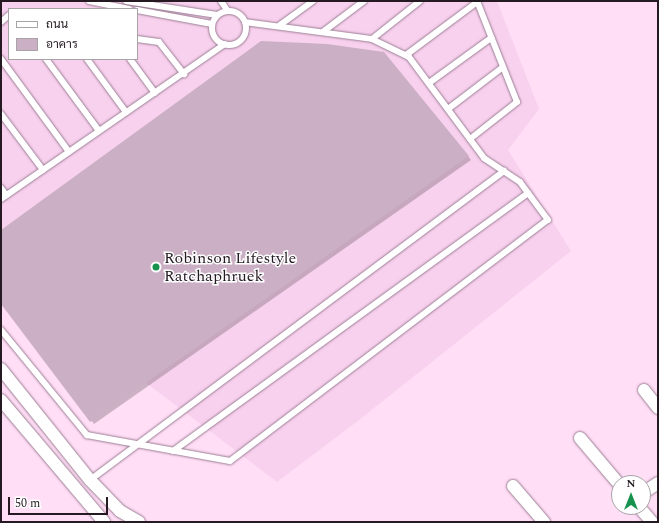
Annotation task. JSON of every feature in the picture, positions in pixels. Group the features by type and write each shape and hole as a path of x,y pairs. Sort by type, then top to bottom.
{"street":[{"path":"1,369 90,480 120,511 139,522"},
{"path":"644,390 658,408"},
{"path":"1,400 74,489 104,522"},
{"path":"580,438 611,475"},
{"path":"74,489 90,480"},
{"path":"513,486 544,522"}],"lane":[{"path":"89,1 124,8"},
{"path":"126,1 216,15 227,10 238,13 245,22 243,37 235,44 225,44 215,39 212,24 216,15"},
{"path":"221,1 227,10"},
{"path":"280,25 313,1"},
{"path":"324,31 364,1"},
{"path":"372,39 420,1"},
{"path":"406,55 477,2 517,102 470,139"},
{"path":"138,10 212,24"},
{"path":"1,330 87,435 230,461 548,220 520,182 484,158 429,83 406,55 372,39 280,25 245,22"},
{"path":"429,83 491,38"},
{"path":"138,39 159,42 184,74"},
{"path":"1,188 4,197 126,112 184,74 225,44"},
{"path":"1,59 69,152"},
{"path":"47,60 99,131"},
{"path":"88,60 126,112"},
{"path":"131,60 155,93"},
{"path":"448,109 503,67"},
{"path":"1,114 43,170"},
{"path":"90,480 504,171"},
{"path":"173,451 528,193"}],"shaded area":[{"name":"Robinson Lifestyle Ratchaphruek","path":"1,1 497,1 539,109 508,150 571,251 359,420 277,482 1,273"}],"building":[{"name":"Robinson Lifestyle Ratchaphruek","path":"261,41 327,44 384,52 469,156 90,422 1,304 1,230"}],"place":[{"name":"Robinson Lifestyle Ratchaphruek","path":"156,267"}]}
